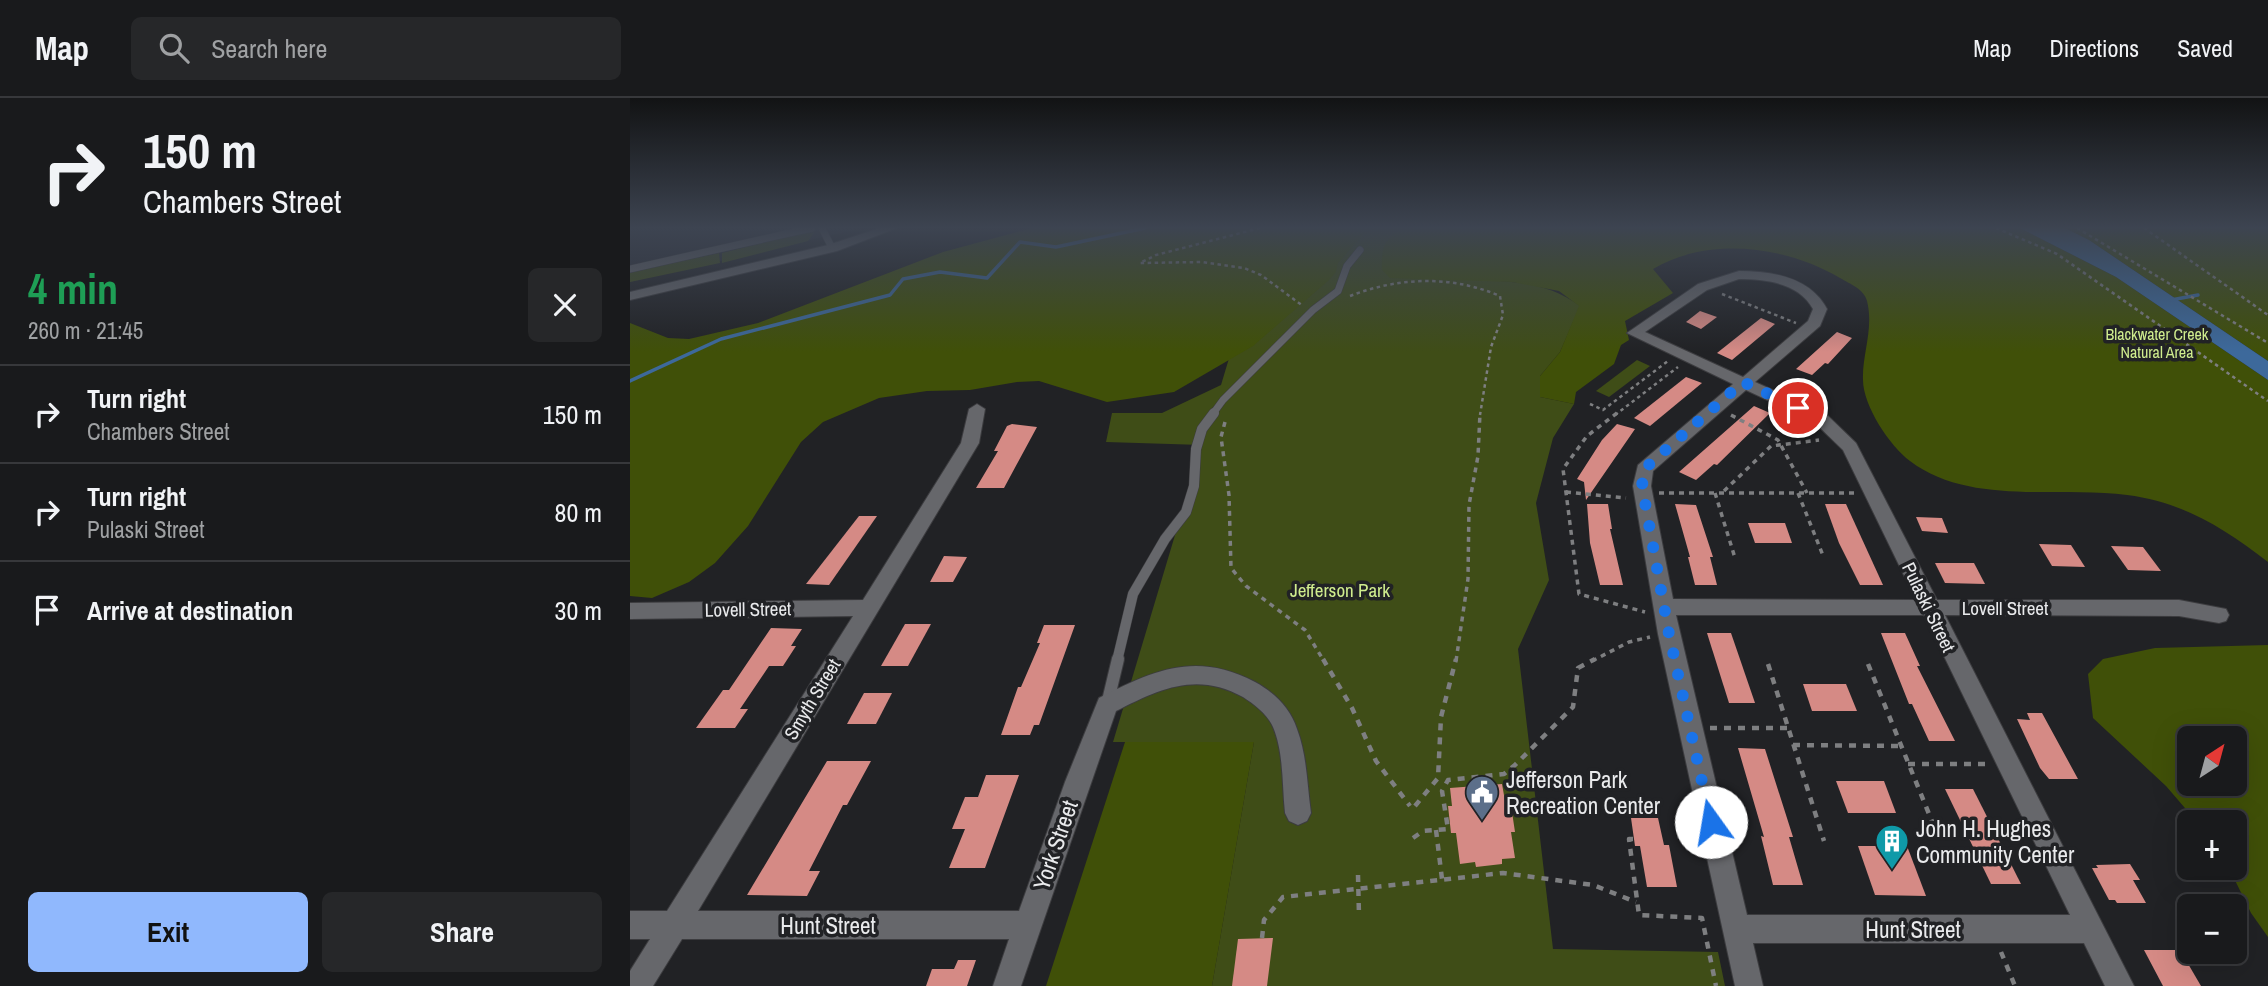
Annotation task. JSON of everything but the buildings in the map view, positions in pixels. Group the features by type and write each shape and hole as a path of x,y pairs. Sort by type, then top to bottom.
{"street":[{"path":"630,288 713,269"},
{"path":"630,296 721,269"},
{"name":"Pulaski Street","path":"1743,382 1819,319 1818,304 1802,289 1765,276 1724,276 1708,282 1634,333 1820,418 1850,447 1928,608 2120,986"},
{"path":"1743,382 1644,469 1642,486 1658,610 1749,986"},
{"name":"Smyth Street","path":"638,986 866,608 970,443 977,409"},
{"name":"Lovell Street","path":"630,611 866,608"},
{"name":"Lovell Street","path":"1658,610 2179,608 2218,615"},
{"path":"1107,705 1156,680 1180,674 1208,672 1241,684 1268,701 1285,727 1298,813"},
{"name":"York Street","path":"1007,986 1107,705"},
{"name":"Hunt Street","path":"630,925 1027,925"},
{"name":"Hunt Street","path":"1736,929 2091,929"}],"lane":[{"path":"1107,705 1133,594 1165,539 1186,512 1194,486 1195,449 1202,429 1223,400 1313,310 1338,291 1346,269"}],"path":[{"path":"1248,269 1269,278 1290,300 1302,305"},
{"path":"2079,269 2268,401"},
{"path":"2146,269 2268,343"},
{"path":"2202,269 2268,316"},
{"path":"1226,418 1221,437 1229,495 1228,539 1231,568 1246,586 1305,630 1352,708 1377,761 1413,806 1438,778 1441,717 1457,657 1468,579 1469,505 1478,456 1481,401 1490,347 1503,315 1502,304 1500,296 1489,290 1432,282 1387,283 1346,298"},
{"path":"1710,290 1797,323"},
{"path":"1600,409 1672,358"},
{"path":"1658,610 1579,594 1563,469 1587,436 1683,363"},
{"path":"1590,404 1600,409"},
{"path":"1600,409 1598,411 1611,418"},
{"path":"1724,411 1778,440 1807,493"},
{"path":"1722,493 1771,446 1825,439"},
{"path":"1566,492 1627,499"},
{"path":"1653,493 1860,495"},
{"path":"1715,493 1735,558"},
{"path":"1798,493 1824,558"},
{"path":"1413,838 1423,831 1448,829 1442,791 1448,780 1504,774 1573,707 1578,668 1629,642 1655,636"},
{"path":"1768,664 1824,841"},
{"path":"1868,664 1940,841"},
{"path":"1708,728 1788,728"},
{"path":"1793,745 1901,746"},
{"path":"1908,764 1991,764"},
{"path":"1475,777 1476,786"},
{"path":"1436,830 1441,878"},
{"path":"1633,839 1629,839 1639,915 1702,918 1716,986"},
{"path":"1262,938 1264,920 1283,897 1484,873 1528,875 1593,885 1636,902"},
{"path":"1357,875 1359,916"},
{"path":"1998,943 2015,986"}],"shaded area":[{"path":"630,269 684,269 630,282"}],"green space":[{"path":"642,269 689,269 630,282 630,272"},
{"path":"898,269 1337,269 1328,281 1253,346 1174,392 1107,402 1039,381 1017,382 970,390 927,391 879,398 823,422 801,442 748,526 715,563 689,582 652,598 630,596 630,323 668,338 689,339 758,323"},
{"name":"Jefferson Park","path":"1193,269 1484,269 1485,280 1523,283 1546,289 1580,306 1560,352 1540,376 1540,397 1574,404 1553,438 1536,503 1549,580 1518,649 1553,949 1718,952 1725,986 1212,986 1254,742 1113,742 1202,445 1106,442 1112,413 1162,413 1221,385 1248,295"},
{"name":"Blackwater Creek Natural Area","path":"1653,269 1673,293 1625,321 1629,340 1621,345 1614,364 1576,392 1574,404 1540,397 1540,376 1560,352 1579,306 1559,291 1512,282 1390,278 1382,270"},
{"name":"Blackwater Creek Natural Area","path":"1824,269 2101,269 2116,277 2268,380 2268,562 2202,518 2147,498 2100,493 1986,489 1933,475 1910,461 1894,446 1879,425 1864,390 1863,370 1869,311 1863,293"},
{"path":"2133,269 2268,269 2268,361"},
{"path":"1637,360 1650,366 1609,397 1596,391"},
{"path":"2268,645 2268,937 2247,905 2247,894 2242,894 2235,880 2247,880 2247,810 2187,810 2166,786 2093,718 2088,674 2103,659 2155,648"},
{"path":"1125,742 1254,742 1212,986 1046,986"}],"water":[{"path":"2101,269 2133,269 2268,361 2268,380"}],"waterway":[{"path":"630,381 721,339 890,295 903,279 940,272 987,278 995,269"},
{"path":"2171,300 2198,295"}],"place":[{"name":"Jefferson Park Recreation Center","path":"1482,822"},
{"name":"John H. Hughes Community Center","path":"1892,871"}],"route":[{"path":"1711,822 1669,634 1642,486 1644,469 1743,382 1798,408"}]}
